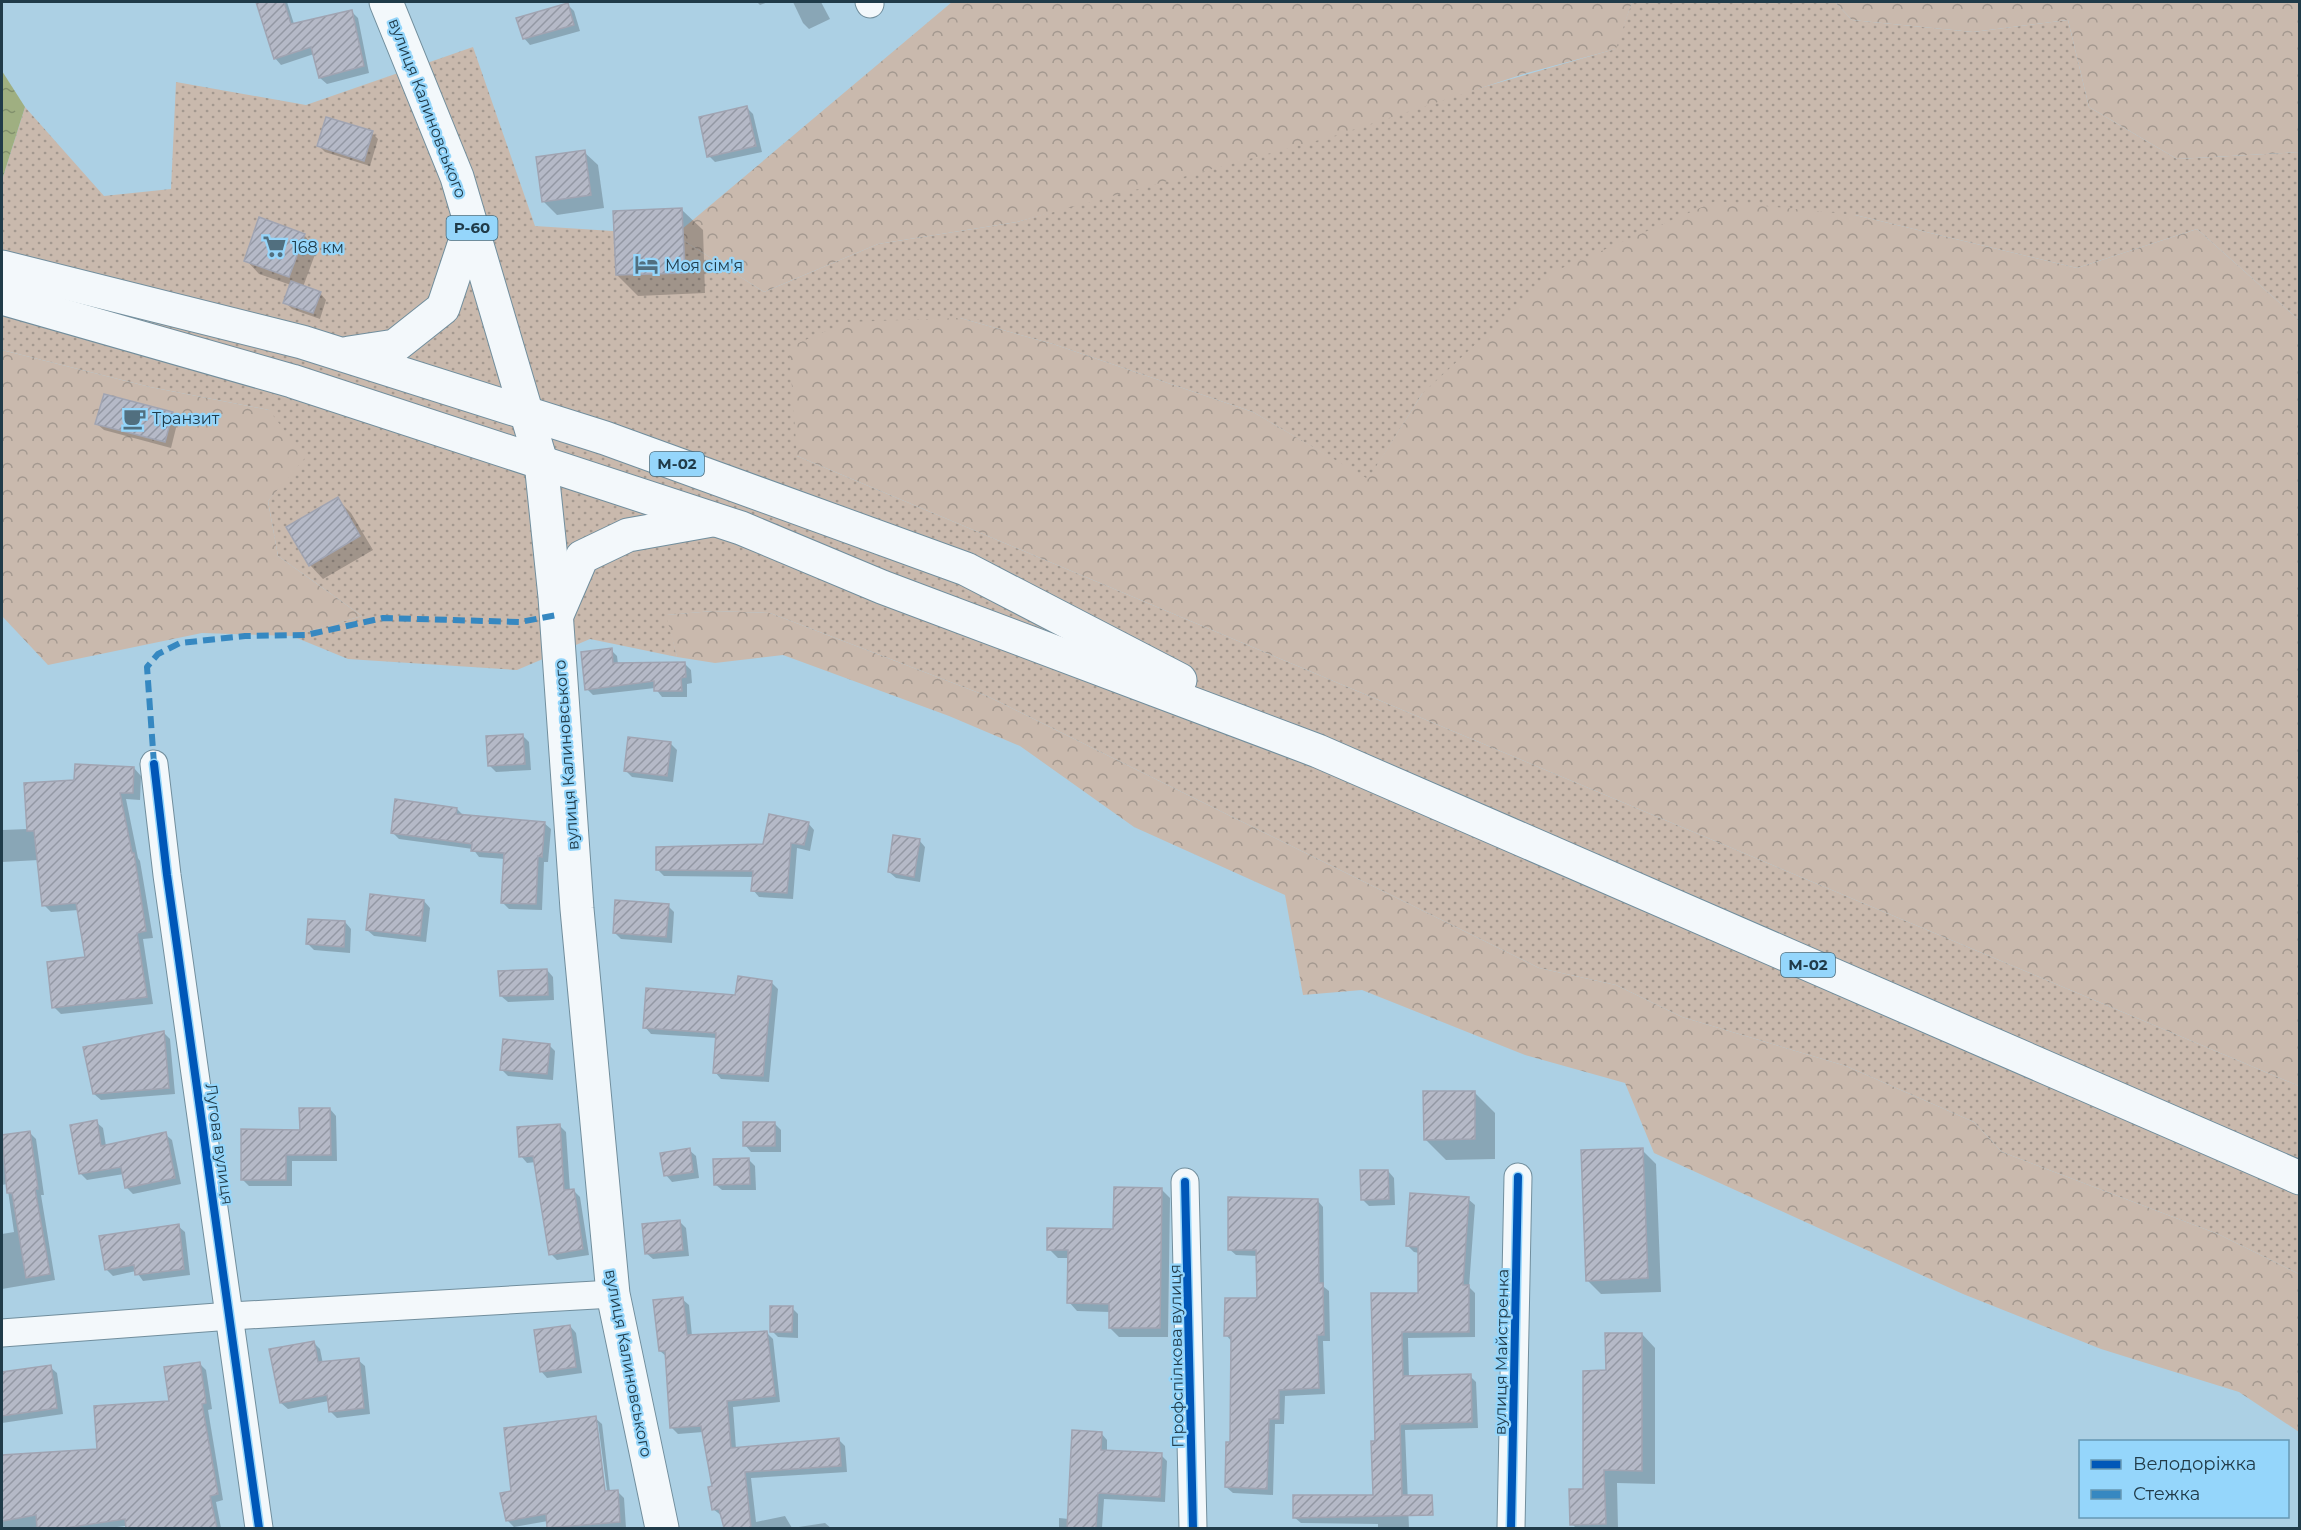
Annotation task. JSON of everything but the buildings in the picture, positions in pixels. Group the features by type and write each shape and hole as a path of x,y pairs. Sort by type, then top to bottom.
{"main road":[{"name":"вулиця Калиновського","path":"386,2 457,177 541,462 557,615 577,909 613,1294 662,1528"},
{"path":"342,354 395,346 443,308 471,224"},
{"name":"М-02","path":"2,267 45,275 342,354 604,438 966,569 1318,751"},
{"name":"М-02","path":"2,298 292,381 714,520 882,587 1318,751 2300,1179"},
{"path":"557,615 582,558 628,535 714,520"}],"street":[{"name":"Лугова вулиця","path":"154,764 167,874 231,1316 259,1528"},
{"name":"вулиця Майстренка","path":"1511,1528 1518,1177"},
{"name":"Профспілкова вулиця","path":"1185,1182 1193,1528"},
{"path":"2,1333 231,1316 613,1294"}],"green space":[{"path":"952,2 1632,2 1616,49 1527,73 1334,136 1017,222 878,244 764,292 675,235"},
{"path":"1632,2 1835,2 1852,20 1973,32 2068,20 2089,107 2177,159 2299,152 2299,320 2197,229 2077,268 1855,215 1422,394 1368,480 1253,412 1053,344 960,318 797,456 2299,1086 2299,1274 2218,1234 2002,1152 1974,1122 1846,1066 1682,1017 1616,985 1539,968 987,696 770,613 713,611 667,615 677,657 590,639 517,670 348,659 292,636 362,616 278,556 268,501 284,481 269,410 150,387 2,350 2,180 25,107 104,196 171,189 176,82 306,105 473,47 535,226 675,235 764,292 878,244 1017,222 1615,49"},
{"path":"1835,2 2299,2 2299,152 2177,159 2089,107 2068,20 1973,32 1852,20"},
{"path":"1716,201 1855,215 2077,268 2197,229 2299,320 2299,1086 797,456 789,347 847,322 960,318 1053,344 1253,412 1368,479 1422,394 1553,272"},
{"path":"2,350 150,387 269,410 305,458 268,501 278,556 362,616 292,636 202,633 48,665 2,616"},
{"path":"713,611 770,613 987,696 1539,968 1616,985 1682,1017 1846,1066 1974,1122 2002,1152 2218,1234 2299,1274 2299,1432 2239,1392 2101,1349 1963,1294 1654,1153 1625,1083 1525,1055 1362,990 1303,995 1285,895 1134,827 1020,746 949,716 783,655 715,663 677,657 666,615"}],"water":[{"path":"2,71 25,107 2,180"}],"marked path":[{"path":"154,764 147,667 158,654 180,643 245,636 306,635 383,618 520,622 557,615"}],"cycle path":[{"path":"154,764 167,875 259,1528"},
{"path":"1511,1528 1518,1177"},
{"path":"1185,1182 1193,1528"}],"place":[{"name":"168 км","path":"274,247"},
{"name":"Моя сім'я","path":"647,265"},
{"name":"Транзит","path":"134,418"}]}
